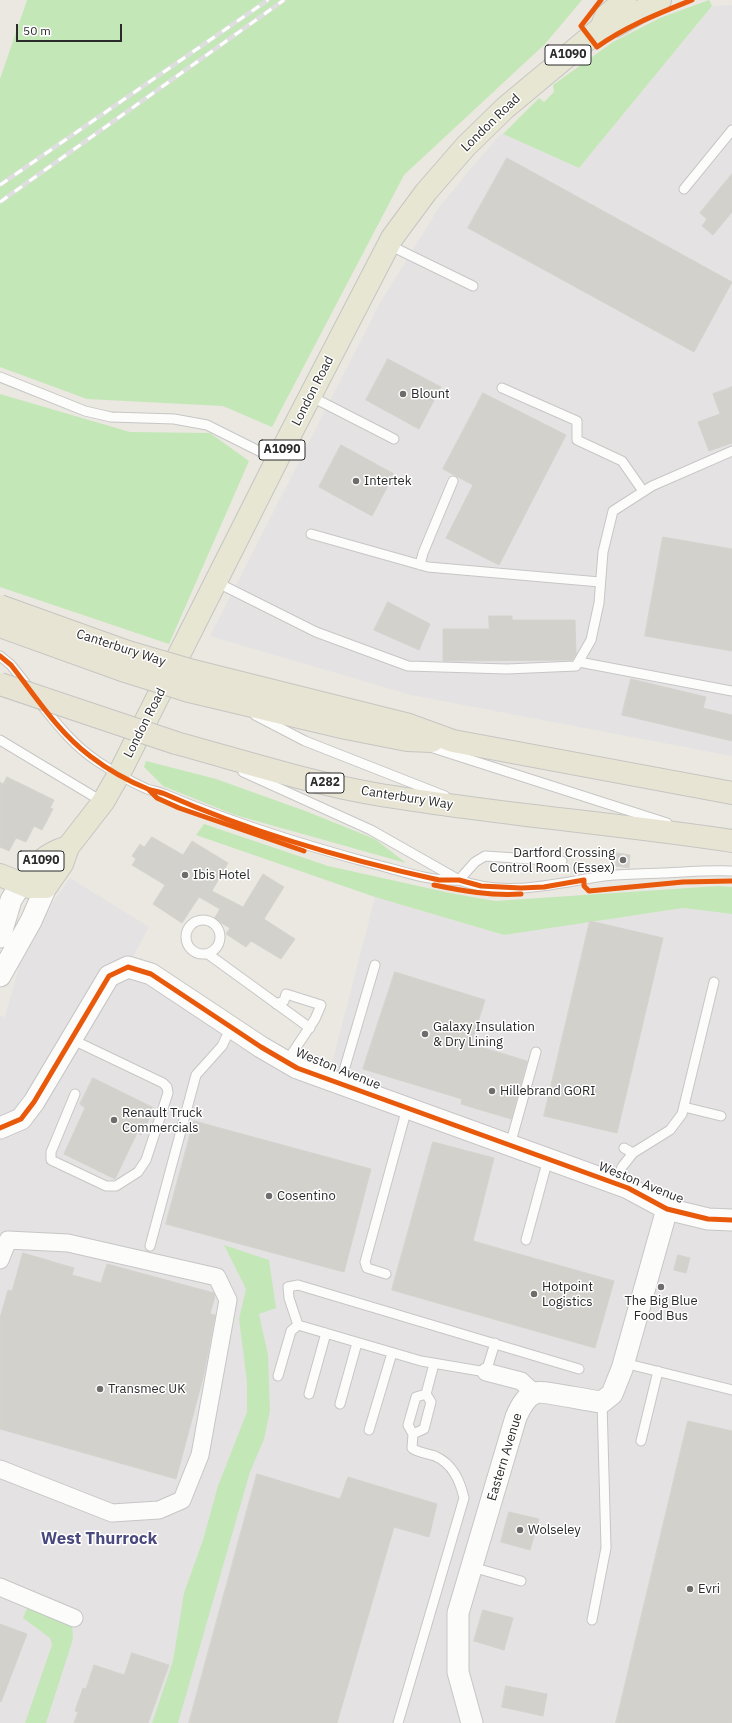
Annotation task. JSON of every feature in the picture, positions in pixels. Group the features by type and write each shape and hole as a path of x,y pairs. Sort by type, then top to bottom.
{"highway":[{"name":"Canterbury Way","path":"0,606 128,652 230,701 346,728 407,740 453,741 732,793"},
{"name":"Canterbury Way","path":"0,626 122,670 191,681 409,725 453,741"},
{"name":"Canterbury Way","path":"0,684 176,743 298,777 374,793 478,809 724,840"}],"main road":[{"name":"London Road","path":"46,887 62,864 68,846 103,802 119,774 277,460 389,245 426,192 466,146 505,108 601,28 606,16 625,0"},
{"name":"London Road","path":"601,28 615,26 660,0"},
{"name":"London Road","path":"21,884 38,864 51,852 68,846"},
{"name":"A1090","path":"0,875 29,887 46,887"}],"street":[{"name":"London Road","path":"0,937 11,900 21,884"},
{"name":"London Road","path":"0,976 15,946 28,925 46,887"},
{"name":"Weston Avenue","path":"0,1128 21,1119 34,1102 109,976 128,967 151,974 231,1027 297,1068 615,1183 628,1188 667,1209 708,1219 732,1220"},
{"path":"486,1372 521,1381 534,1393 548,1392 587,1401 602,1402 612,1394 624,1362 667,1209"},
{"path":"0,1260 8,1240 68,1243 217,1277 228,1300 200,1455 182,1500 159,1510 112,1513 0,1468"},
{"name":"Eastern Avenue","path":"472,1723 458,1672 458,1613 516,1417 522,1404 534,1393"},
{"path":"0,1587 74,1618"}],"lane":[{"path":"684,189 732,130"},
{"path":"389,245 473,286"},
{"path":"0,377 85,411 111,416 174,419 207,425 277,460"},
{"path":"502,388 578,422 577,440 622,461 643,492"},
{"path":"310,396 394,438"},
{"path":"216,582 316,632 408,666 507,669 576,666 591,640 603,552 613,510 652,486 732,451"},
{"path":"420,565 423,553 453,481"},
{"path":"311,534 428,568 600,582"},
{"path":"0,656 11,665 63,732 89,756 147,789 160,792 188,804 325,850 415,875 446,881 459,880 475,862 485,856 562,861"},
{"path":"579,662 732,691"},
{"path":"230,701 305,741 478,809"},
{"path":"0,740 103,802"},
{"path":"407,740 724,840"},
{"path":"176,743 206,758 251,775 353,821 459,880 481,886 521,888 544,887 604,876 732,871"},
{"path":"208,954 310,1028"},
{"path":"340,1084 375,965"},
{"path":"615,1183 622,1167 633,1153 670,1130 682,1114 714,982"},
{"path":"276,1004 284,1001 286,994 320,1004 318,1014 310,1028 287,1061"},
{"path":"150,1246 196,1075 222,1046 231,1027"},
{"path":"71,1039 163,1083 167,1087 168,1093 146,1160 138,1172 116,1186 106,1186 51,1160 51,1152 76,1094"},
{"path":"510,1145 536,1052"},
{"path":"684,1107 722,1116"},
{"path":"386,1274 371,1271 367,1268 365,1262 407,1108"},
{"path":"624,1148 633,1153"},
{"path":"526,1240 548,1159"},
{"path":"298,1325 287,1292 288,1287 292,1285 495,1343 579,1369"},
{"path":"298,1325 434,1364 486,1372 495,1343"},
{"path":"278,1376 291,1331 298,1325"},
{"path":"309,1394 326,1333"},
{"path":"340,1404 357,1343"},
{"path":"369,1430 392,1353"},
{"path":"624,1362 732,1390"},
{"path":"413,1434 424,1429 431,1402 426,1394 434,1364"},
{"path":"641,1441 658,1371"},
{"path":"398,1723 464,1498 461,1483 454,1472 436,1457 415,1451 412,1448 413,1434 408,1425 416,1397 426,1394"},
{"path":"592,1620 606,1548 602,1455 602,1402"},
{"path":"472,1567 521,1581"}],"shaded area":[{"path":"732,5 732,756 411,695 210,636 380,303 438,209 462,179 499,136 503,134 579,168 712,6"},
{"path":"70,878 149,927 128,966 328,1079 375,897 504,935 683,908 732,914 732,1723 0,1723 0,1016 5,1017 19,966 53,902"}],"green space":[{"path":"27,0 582,0 545,44 404,175 272,427 223,406 87,399 0,367 0,79"},
{"path":"709,0 712,6 579,168 503,134 539,98 544,102 554,92 553,85 613,42 660,18"},
{"path":"0,394 130,432 210,433 249,461 169,644 0,587"},
{"path":"146,761 216,779 308,812 375,839 406,863 235,815 163,786 144,767"},
{"path":"204,824 328,866 450,893 495,901 718,886 732,887 732,914 683,908 504,935 375,897 196,835"},
{"path":"224,1245 269,1260 276,1308 259,1314 268,1355 270,1411 264,1439 250,1472 178,1723 152,1723 173,1661 184,1593 203,1540 218,1486 247,1412 247,1382 239,1319 246,1289"},
{"path":"29,1604 72,1623 73,1639 46,1723 25,1723 52,1645 50,1638 23,1618"}],"building":[{"path":"507,158 732,282 694,352 468,228"},
{"path":"732,174 732,212 713,235 702,226 707,219 700,213"},
{"name":"Blount","path":"388,359 441,387 419,429 366,400"},
{"path":"732,387 732,443 709,451 698,422 720,414 713,394"},
{"path":"483,393 566,435 499,565 446,538 473,485 443,469"},
{"name":"Intertek","path":"341,445 394,474 372,516 319,487"},
{"path":"663,537 732,549 732,651 645,636"},
{"path":"388,602 430,624 419,650 374,630"},
{"path":"489,616 512,616 512,620 575,620 576,655 572,660 443,661 443,629 489,629"},
{"path":"631,679 706,697 703,708 732,715 732,741 622,715"},
{"path":"7,777 54,800 50,808 53,809 42,830 34,826 26,842 16,838 9,851 0,847 0,782 3,784"},
{"path":"152,837 183,855 192,841 228,863 212,891 243,907 263,874 284,887 264,919 295,939 281,959 251,941 246,947 226,934 230,928 214,919 220,909 199,897 182,923 153,904 165,885 132,865 136,859 132,856 140,844 144,847"},
{"name":"Dartford Crossing Control Room (Essex)","path":"617,853 630,855 629,868 616,866"},
{"path":"590,921 663,938 617,1133 544,1116"},
{"name":"Galaxy Insulation & Dry Lining","path":"395,972 485,1000 471,1044 527,1061 511,1119 461,1104 462,1099 363,1069"},
{"name":"Renault Truck Commercials","path":"93,1078 154,1108 141,1135 137,1133 115,1179 64,1154 85,1108 80,1104"},
{"name":"Cosentino","path":"194,1121 371,1169 344,1272 166,1224"},
{"path":"433,1142 494,1158 473,1241 614,1281 595,1348 392,1290"},
{"name":"Transmec UK","path":"23,1253 74,1268 72,1275 101,1283 107,1264 214,1293 215,1296 210,1314 215,1315 204,1374 176,1479 0,1429 0,1318 8,1290 12,1291"},
{"path":"678,1255 690,1258 686,1273 674,1270"},
{"name":"Evri","path":"688,1421 732,1431 732,1723 616,1723"},
{"path":"257,1474 340,1499 348,1477 437,1504 429,1537 394,1527 337,1723 189,1723"},
{"name":"Wolseley","path":"509,1512 539,1519 530,1550 501,1542"},
{"path":"483,1610 513,1618 504,1650 474,1641"},
{"path":"0,1624 27,1634 1,1702 0,1701"},
{"path":"132,1653 169,1665 148,1723 74,1723 78,1712 75,1711 83,1688 86,1689 94,1665 124,1675"},
{"path":"506,1686 547,1694 543,1716 502,1707"}],"railway":[{"path":"0,185 268,0"},
{"path":"0,202 284,0"}],"cycle path":[{"path":"601,0 581,26 597,47 631,26 692,0"},
{"path":"0,656 11,665 48,714 78,747 111,770 148,789 165,794 231,821 300,844 439,880 459,880 481,886 521,888 544,887 584,880 584,886 589,891 683,882 732,881"},
{"path":"149,790 157,798 179,808 304,851"},
{"path":"434,885 477,892 521,894"},
{"path":"0,1128 21,1119 34,1102 109,976 128,967 151,974 261,1047 297,1068 628,1188 667,1209 708,1219 732,1220"}],"place":[{"name":"Blount","path":"403,394"},
{"name":"Intertek","path":"356,481"},
{"name":"Dartford Crossing Control Room (Essex)","path":"623,860"},
{"name":"Ibis Hotel","path":"185,875"},
{"name":"Galaxy Insulation & Dry Lining","path":"425,1034"},
{"name":"Hillebrand GORI","path":"492,1091"},
{"name":"Renault Truck Commercials","path":"114,1120"},
{"name":"Cosentino","path":"269,1196"},
{"name":"The Big Blue Food Bus","path":"661,1287"},
{"name":"Hotpoint Logistics","path":"534,1294"},
{"name":"Transmec UK","path":"100,1389"},
{"name":"Wolseley","path":"520,1530"},
{"name":"Evri","path":"690,1589"}],"district":[{"name":"West Thurrock","path":"99,1539"}]}
